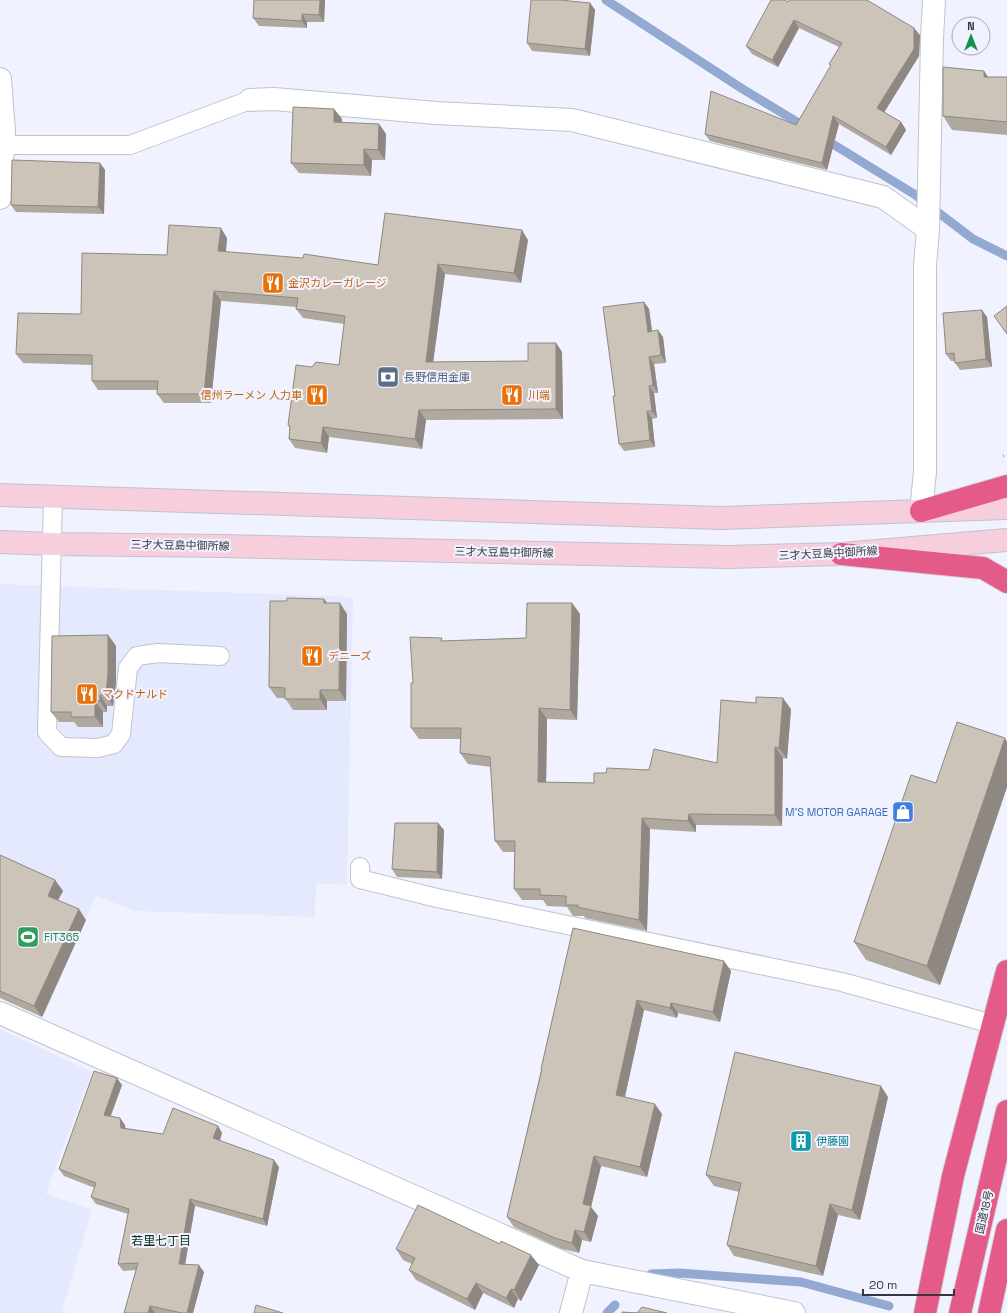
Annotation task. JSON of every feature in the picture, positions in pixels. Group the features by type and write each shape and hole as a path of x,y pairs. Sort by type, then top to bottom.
{"highway":[{"path":"921,511 1007,486"},
{"path":"841,554 983,568 1007,582"},
{"path":"925,1313 953,1176 1007,971"},
{"name":"国道18号","path":"960,1313 1007,1111"},
{"path":"989,1313 1007,1230"}],"main road":[{"path":"0,496 722,518 1007,508"},
{"name":"三才大豆島中御所線","path":"0,542 728,557 841,554 1007,540"}],"street":[{"path":"921,511 925,472 925,266 928,222 934,0"},
{"path":"0,79 4,131 1,146 0,198"},
{"path":"250,100 274,99 436,113 572,120 883,197 928,222"},
{"path":"0,1013 582,1271 794,1313"},
{"path":"572,1313 582,1271"}],"lane":[{"path":"1,146 130,145 250,100"},
{"path":"53,498 48,732 60,748 98,748 114,744 122,734 128,668 137,656 158,653 220,656"},
{"path":"360,866 360,879 437,898 842,982 992,1024"}],"shaded area":[{"path":"0,584 353,597 347,885 316,883 315,917 135,911 96,896 44,1016 0,997"},
{"path":"0,1029 92,1072 46,1194 92,1210 62,1311 68,1313 0,1313"}],"building":[{"path":"254,0 320,0 319,15 302,14 302,21 253,18"},
{"path":"531,0 560,0 590,3 585,49 527,43"},
{"path":"771,0 785,0 788,2 789,0 867,0 914,28 914,49 877,108 901,122 886,147 833,116 822,163 705,134 711,91 796,125 842,43 794,20 772,60 746,46"},
{"path":"943,67 984,71 984,77 1007,77 1007,122 943,116"},
{"path":"293,107 334,109 334,122 379,124 378,150 364,149 364,165 291,163"},
{"path":"12,160 100,163 98,207 11,205"},
{"path":"385,213 522,230 514,273 438,264 426,362 528,361 528,343 556,343 556,409 419,410 415,439 323,427 321,443 289,439 290,426 288,425 296,365 312,367 316,362 339,365 345,316 296,309 298,298 214,291 204,394 157,394 158,381 92,381 92,355 16,354 18,313 81,314 82,253 167,255 169,225 221,228 218,251 303,258 304,254 378,265"},
{"path":"644,302 648,332 658,330 661,355 649,357 653,385 649,386 652,411 647,411 650,440 619,444 613,396 615,396 603,307"},
{"path":"1007,306 1007,334 994,316"},
{"path":"982,310 986,359 955,363 954,353 946,354 943,313"},
{"name":"デニーズ","path":"287,598 324,599 324,603 340,603 339,690 320,690 320,699 285,699 285,688 269,687 270,601 287,601"},
{"path":"527,603 572,603 570,710 539,708 538,782 594,783 594,773 606,773 607,768 649,770 654,749 717,763 721,700 756,703 756,697 783,698 779,748 775,747 775,815 689,814 688,821 642,818 639,920 577,907 578,905 566,905 566,896 540,895 540,889 514,889 515,841 495,841 490,757 460,753 461,728 411,728 411,683 413,683 410,637 442,638 441,641 526,638"},
{"name":"マクドナルド","path":"108,635 108,673 106,695 100,695 100,701 95,701 95,717 71,717 71,712 51,712 52,636"},
{"path":"957,722 1005,738 927,966 854,942 911,775 936,783"},
{"path":"395,823 438,823 437,872 392,869"},
{"path":"0,855 55,880 48,896 79,909 34,1006 0,991"},
{"path":"573,928 724,961 713,1012 671,1003 670,1008 637,1000 616,1095 655,1104 640,1167 594,1156 583,1204 591,1206 584,1232 575,1230 572,1243 555,1238 507,1217"},
{"name":"伊藤園","path":"735,1052 881,1086 852,1210 830,1204 816,1266 727,1245 741,1183 706,1175"},
{"path":"94,1071 117,1078 104,1115 120,1118 121,1128 163,1134 173,1108 218,1126 213,1138 274,1160 263,1219 190,1199 179,1264 199,1265 187,1313 150,1306 148,1313 124,1313 138,1263 118,1264 129,1209 91,1197 96,1183 59,1169"},
{"path":"418,1205 500,1244 501,1241 531,1255 514,1290 511,1289 506,1298 476,1283 467,1299 409,1270 415,1258 396,1249"},
{"path":"256,1305 283,1313 254,1313"},
{"path":"642,1307 667,1313 637,1313"}],"waterway":[{"path":"606,0 741,88 807,128"},
{"path":"823,138 914,194 973,239 1007,256"},
{"path":"651,1274 679,1273 801,1282 889,1306"},
{"path":"607,1313 615,1305"}],"place":[{"name":"金沢カレーガレージ","path":"273,283"},
{"name":"長野信用金庫","path":"388,377"},
{"name":"信州ラーメン 人力車","path":"317,395"},
{"name":"川端","path":"512,395"},
{"name":"デニーズ","path":"312,656"},
{"name":"マクドナルド","path":"87,694"},
{"name":"M'S MOTOR GARAGE","path":"903,812"},
{"name":"FIT365","path":"28,937"},
{"name":"伊藤園","path":"801,1141"}],"district":[{"name":"若里七丁目","path":"161,1241"}]}
